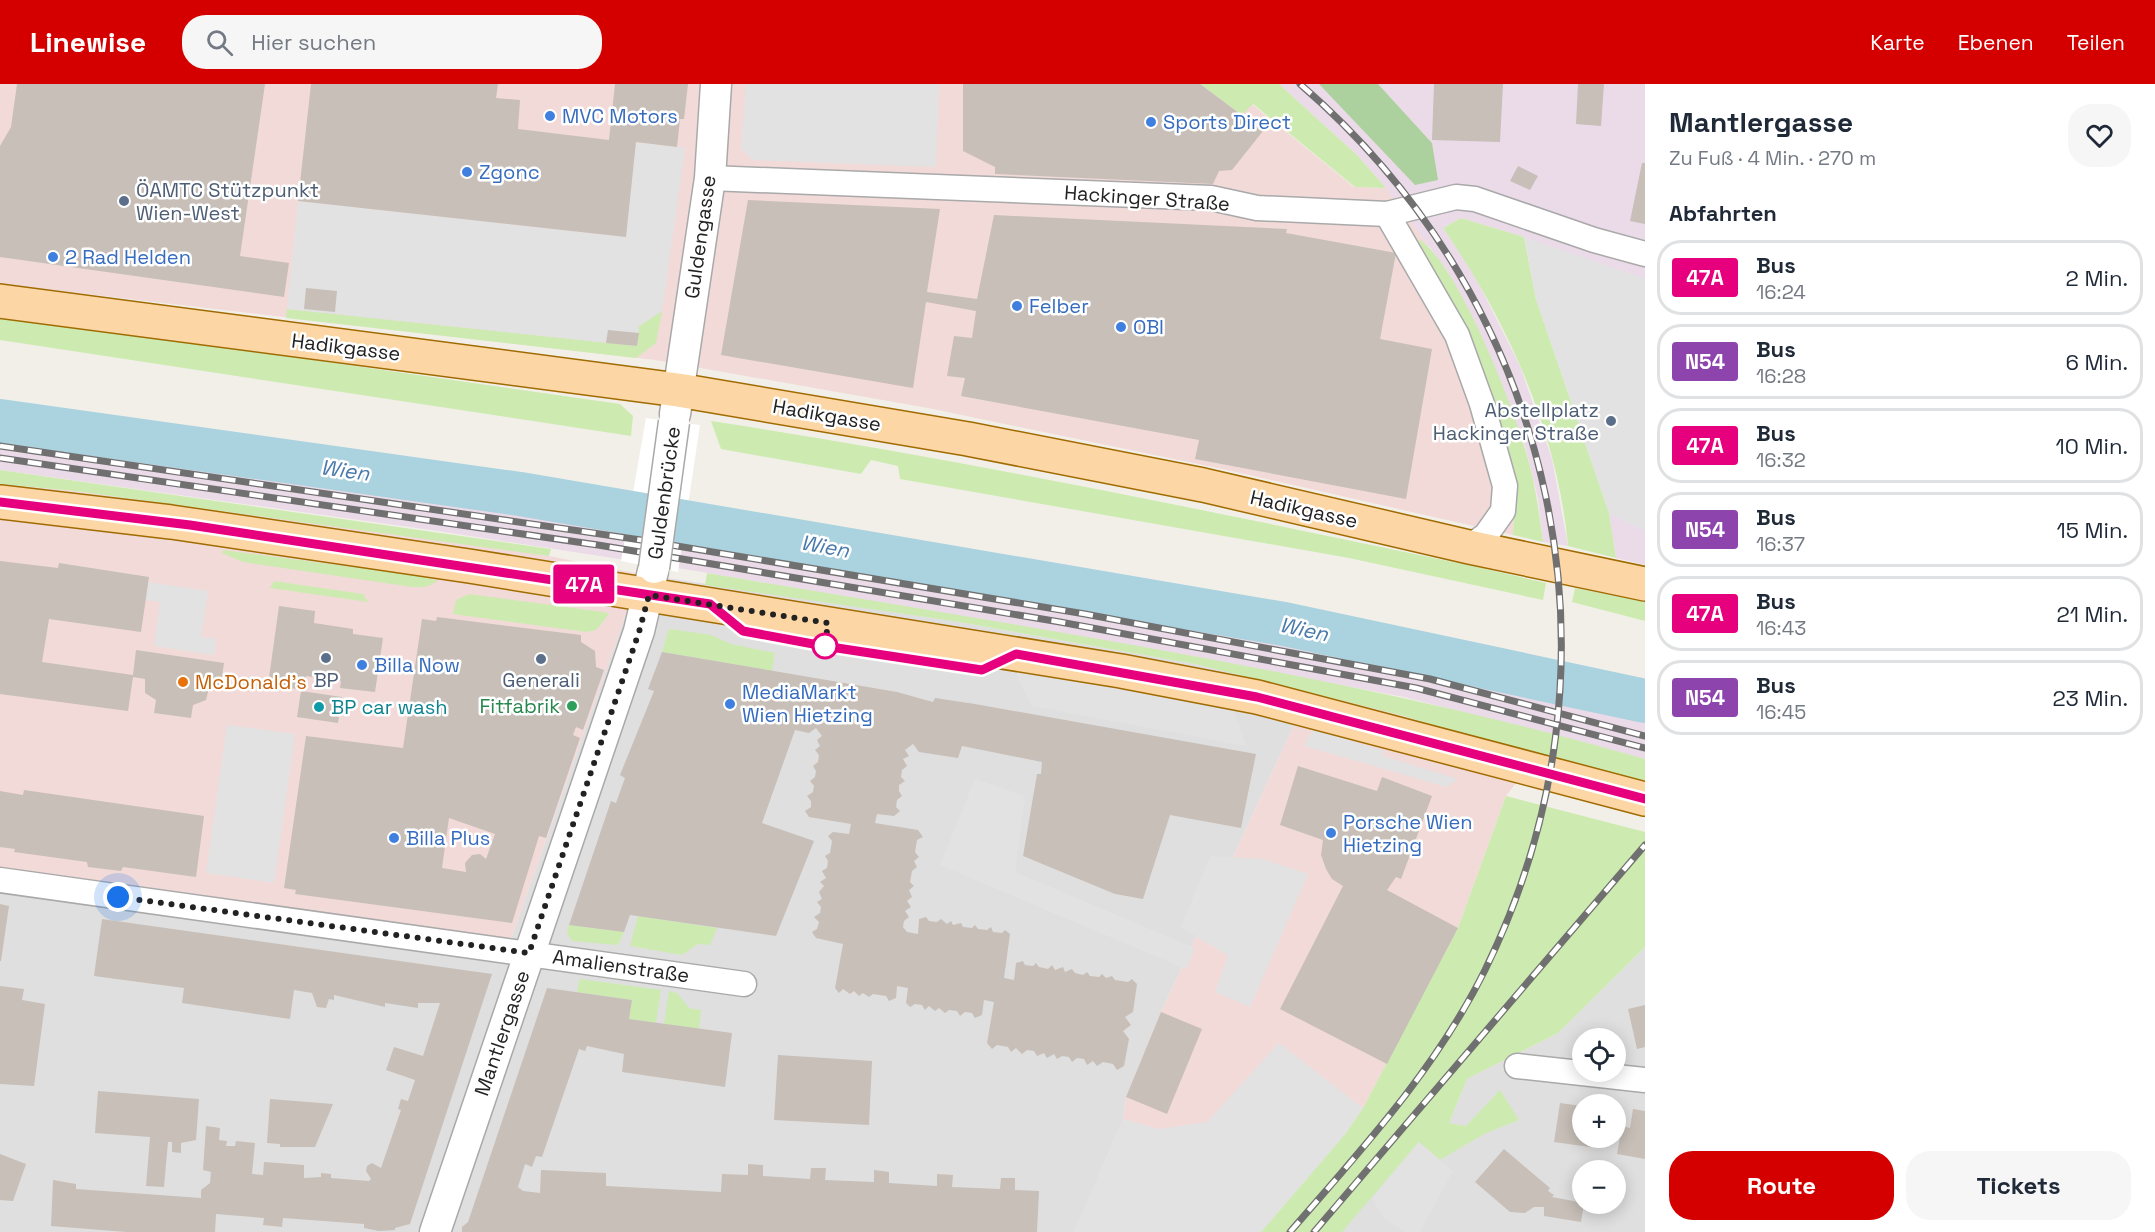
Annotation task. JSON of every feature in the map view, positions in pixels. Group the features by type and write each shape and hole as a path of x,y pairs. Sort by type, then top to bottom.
{"main road":[{"name":"Hadikgasse","path":"0,301 676,406 968,439 1203,485 1469,547 1645,584"},
{"path":"0,502 651,581 1235,693 1645,799"}],"street":[{"name":"Guldengasse","path":"676,406 710,178 716,84"},
{"name":"Hackinger Straße","path":"710,178 1211,198 1257,208 1388,214 1456,197 1475,199 1594,240 1645,254"},
{"path":"1388,214 1457,335 1482,404 1505,486 1503,511 1486,535 1469,547"},
{"name":"Guldenbrücke","path":"651,581 676,406"},
{"name":"Mantlergasse","path":"435,1232 639,632 651,581"},
{"name":"Amalienstraße","path":"0,880 744,984"},
{"path":"1517,1066 1645,1080"}],"shaded area":[{"path":"0,84 1227,84 1354,187 1386,188 1431,248 1420,241 1515,486 1513,535 1227,470 928,408 655,360 0,284"},
{"path":"746,84 939,84 936,167 752,160 741,148"},
{"path":"1279,84 1319,84 1361,126 1432,143 1378,84 1645,84 1645,565 1616,558 1609,513 1524,237 1461,218 1443,228 1470,266 1520,366 1552,459 1568,546 1543,542 1538,499 1526,450 1485,345 1447,271 1386,188 1357,155"},
{"path":"636,142 685,148 662,311 639,326 637,346 287,309 298,201 625,237"},
{"name":"Abstellplatz Hackinger Straße","path":"1524,237 1645,279 1645,531 1609,513 1536,299"},
{"path":"0,437 712,542 1035,596 1384,660 1645,717 1645,759 1404,697 1187,656 696,571 438,531 0,470"},
{"path":"0,484 75,491 446,540 549,556 640,574 511,939 0,868"},
{"path":"640,574 953,621 1195,664 1310,691 1161,1012 1126,1097 1123,1119 1074,1232 0,1232 0,868 511,939"},
{"path":"148,582 208,591 201,637 216,639 214,655 154,646 160,602 145,600"},
{"path":"1013,668 1233,708 1246,746 1032,706"},
{"path":"1310,691 1472,737 1533,761 1506,796 1458,928 1363,1108 1346,1133 1261,1232 1074,1232 1123,1119 1126,1097 1161,1012"},
{"path":"227,725 295,734 274,883 206,873"},
{"path":"1313,729 1384,751 1383,756 1458,779 1447,787 1304,746"},
{"path":"975,779 1025,796 1015,872 1195,948 1186,969 940,865"},
{"path":"1210,856 1263,859 1308,874 1250,1007 1215,992 1228,956 1181,927"},
{"path":"1645,947 1645,1232 1341,1232 1419,1142 1449,1123 1467,1079 1558,1033"},
{"path":"1279,1043 1363,1108 1346,1133 1261,1232 1074,1232 1123,1119 1159,1129 1207,1122"},
{"path":"1419,1142 1453,1171 1420,1232 1404,1232 1383,1218 1372,1198"}],"green space":[{"path":"1200,84 1279,84 1357,155 1386,188 1355,187 1253,104 1242,115"},
{"path":"1319,84 1378,84 1432,143 1438,180 1415,185"},
{"path":"1461,218 1524,237 1536,299 1609,513 1616,558 1568,546 1553,462 1526,379 1488,301 1443,228"},
{"path":"1420,240 1435,254 1451,277 1497,371 1529,463 1543,542 1513,535 1515,486 1415,245"},
{"path":"287,309 637,346 639,326 662,311 656,343 636,358 286,318"},
{"path":"0,315 620,404 633,416 631,436 0,340"},
{"path":"711,421 999,470 1477,567 1546,583 1543,600 1349,558 900,479 898,466 871,460 861,474 721,449"},
{"path":"0,470 551,549 549,556 75,491 0,484"},
{"path":"223,550 421,576 438,581 426,587 412,587 243,562 222,553"},
{"path":"707,573 1179,653 1413,700 1645,759 1645,791 1404,716 1195,664 953,621 705,585"},
{"path":"274,581 363,594 368,602 270,588"},
{"path":"1575,588 1645,602 1645,621 1572,602"},
{"path":"469,594 609,614 596,630 586,632 453,614 456,600"},
{"path":"671,629 711,635 731,644 775,653 772,671 662,652 668,631"},
{"path":"1506,796 1645,832 1645,947 1558,1033 1467,1079 1449,1123 1466,1126 1500,1090 1519,1120 1484,1134 1440,1160 1419,1142 1342,1232 1261,1232 1346,1133 1363,1108 1458,928"},
{"path":"638,916 717,928 710,945 698,944 682,955 630,946"},
{"path":"569,925 624,932 618,945 572,941 567,933"},
{"path":"580,979 661,990 656,1023 629,1019 631,1000 577,992"},
{"path":"669,991 677,993 689,1008 701,1010 699,1029 664,1024"}],"pier":[{"path":"646,418 700,425 678,572 621,561"}],"building":[{"name":"ÖAMTC Stützpunkt Wien-West","path":"17,84 265,84 240,256 289,263 284,297 0,257 0,146 11,127"},
{"name":"Zgonc","path":"311,84 498,84 496,98 520,100 518,129 609,140 615,84 688,84 684,119 680,119 677,147 636,142 626,237 298,201"},
{"path":"963,84 1200,84 1263,131 1232,170 1219,171 1213,184 995,174 995,167 963,151"},
{"path":"1434,84 1503,84 1500,142 1432,140"},
{"path":"1578,84 1604,84 1601,126 1576,124"},
{"path":"1642,163 1645,163 1645,224 1630,221"},
{"path":"1518,166 1538,176 1530,190 1510,181"},
{"path":"748,200 940,209 927,292 977,299 994,215 1287,229 1286,233 1396,253 1380,339 1432,349 1406,499 1195,459 1199,440 961,396 965,378 947,376 954,336 972,338 976,311 926,302 913,388 721,355"},
{"path":"306,288 337,291 335,312 304,309"},
{"path":"608,330 639,333 637,346 606,343"},
{"path":"0,561 58,568 59,563 149,577 141,632 49,619 42,662 133,675 136,650 224,663 220,689 209,688 206,700 193,705 191,718 154,713 156,700 145,693 145,679 133,677 128,711 0,694"},
{"name":"BP","path":"279,606 315,611 314,623 353,629 353,634 383,638 375,692 340,688 341,681 306,676 304,690 268,685"},
{"path":"437,617 581,635 581,642 595,651 596,667 604,670 583,730 576,727 573,735 580,738 546,838 539,836 512,923 295,894 296,890 284,888 306,736 403,748 422,619 436,621","holes":["449,818 495,834 486,859 480,854 472,855 465,863 466,872 442,868"]},
{"path":"662,652 897,692 933,702 935,698 975,704 1256,754 1241,828 1170,815 1143,899 1115,894 1023,856 1037,774 1041,774 1042,762 962,746 958,758 919,752 913,744 905,750 909,756 903,759 907,766 902,770 901,777 905,781 899,785 902,796 897,800 896,807 900,811 894,816 877,814 875,823 918,830 923,837 917,840 915,852 919,857 914,861 917,867 912,871 910,882 914,886 909,890 912,897 907,901 911,907 905,911 909,917 904,921 903,927 907,932 918,934 919,919 926,917 929,921 937,922 941,919 947,924 951,921 953,925 961,923 963,927 972,928 975,925 978,929 987,930 991,927 993,932 1002,933 1005,930 1010,934 1004,978 1014,980 1016,963 1023,961 1025,965 1033,966 1036,963 1039,967 1048,969 1052,965 1055,970 1063,967 1065,972 1072,969 1075,973 1083,975 1087,972 1090,976 1099,977 1102,974 1106,978 1112,976 1115,980 1128,982 1132,979 1137,984 1133,1012 1125,1017 1131,1025 1123,1031 1129,1039 1124,1066 1117,1070 1113,1064 1103,1062 1097,1066 1093,1061 1087,1065 1084,1059 1077,1058 1072,1062 1069,1057 1062,1056 1057,1059 1054,1054 1047,1058 1044,1053 1037,1056 1034,1051 1027,1050 1022,1054 1016,1048 1011,1052 1008,1047 997,1045 992,1049 987,1043 994,1002 984,1000 982,1015 975,1018 972,1013 965,1012 960,1016 957,1011 949,1010 945,1013 939,1008 935,1011 929,1006 925,1010 922,1005 915,1004 910,1007 906,1003 908,988 897,986 896,998 889,1001 886,996 873,994 869,997 863,993 859,996 854,991 850,994 843,989 839,993 835,988 843,944 816,938 812,932 817,929 819,922 814,917 820,913 821,907 817,902 822,899 819,892 824,886 820,882 826,878 822,871 827,868 828,861 825,856 830,853 832,841 828,836 833,832 849,834 851,824 809,817 805,811 811,807 811,801 807,796 813,792 814,786 810,781 815,777 816,771 813,766 818,762 819,755 815,750 820,746 817,740 822,736 816,728 809,733 795,730 762,823 814,841 776,936 630,915 624,932 569,925 611,801 616,803 625,778 620,775 654,691 648,689"},
{"name":"BP car wash","path":"301,691 342,697 338,723 297,717"},
{"path":"1298,766 1377,791 1382,777 1432,796 1401,879 1396,877 1387,890 1458,928 1387,1064 1280,1009 1343,886 1332,879 1326,869 1321,855 1323,840 1280,825"},
{"path":"24,790 204,816 196,877 123,867 121,871 88,867 87,862 14,852 15,849 0,847 0,791 23,795"},
{"path":"0,904 9,906 1,961 0,961"},
{"path":"102,919 492,974 410,1224 395,1228 395,1230 379,1231 364,1228 364,1224 283,1218 282,1227 263,1225 264,1218 216,1214 215,1232 126,1232 51,1226 53,1180 76,1184 76,1189 201,1198 201,1190 210,1183 211,1172 203,1170 206,1126 220,1128 219,1140 227,1141 226,1146 235,1146 236,1141 255,1143 252,1174 263,1175 264,1162 304,1165 304,1178 321,1177 321,1173 331,1174 331,1178 369,1181 371,1179 366,1171 367,1166 372,1163 381,1168 401,1110 398,1109 401,1099 408,1101 415,1080 386,1070 394,1047 423,1056 440,1003 418,1003 418,1008 385,1003 385,1007 334,995 334,1000 329,999 326,1008 317,1007 312,993 294,990 290,1019 182,1003 184,988 94,976"},
{"path":"0,986 24,989 22,1000 45,1004 34,1086 0,1084"},
{"path":"547,988 632,1000 629,1019 732,1033 725,1087 622,1072 624,1054 587,1046 585,1051 579,1049 542,1157 536,1156 532,1167 525,1164 518,1187 523,1191 540,1193 541,1170 606,1173 606,1186 721,1192 722,1174 748,1175 748,1164 763,1165 763,1176 810,1179 811,1168 826,1168 825,1180 874,1182 874,1170 889,1172 889,1183 937,1186 937,1174 953,1175 952,1187 1000,1189 1001,1178 1015,1178 1015,1190 1039,1191 1037,1232 462,1232 462,1227 468,1222"},
{"path":"1645,1005 1645,1047 1637,1049 1628,1009"},
{"path":"1161,1012 1202,1029 1167,1114 1126,1097"},
{"path":"778,1055 872,1061 869,1125 774,1120"},
{"path":"98,1091 199,1099 196,1140 181,1143 181,1153 172,1152 172,1142 168,1142 164,1187 146,1186 150,1137 95,1133"},
{"path":"270,1099 333,1104 315,1147 280,1147 280,1144 267,1143"},
{"path":"1560,1103 1572,1105 1572,1144 1554,1142"},
{"path":"1633,1109 1645,1111 1645,1159 1617,1154 1618,1148 1626,1148 1626,1127 1630,1128"},
{"path":"1504,1149 1550,1188 1548,1191 1554,1195 1552,1197 1572,1201 1572,1214 1582,1214 1581,1222 1544,1216 1544,1207 1534,1207 1525,1213 1510,1212 1475,1182"},
{"path":"0,1154 26,1164 13,1201 0,1200"}],"waterway":[{"name":"Wien","path":"0,421 520,494 1284,624 1645,701"}],"railway":[{"path":"1290,1232 1370,1139 1421,1075 1466,1006 1485,970 1531,853 1556,734 1561,613 1546,495 1511,381 1459,273 1388,173 1300,84"},
{"path":"0,446 641,540 1085,614 1430,679 1645,736"},
{"path":"0,458 598,545 1060,622 1416,688 1645,748"},
{"path":"1314,1232 1645,845"}],"bus line":[{"name":"47A","path":"0,502 190,525 710,604 743,631 947,666 982,670 1016,654 1121,670 1257,697 1645,799"}],"place":[{"name":"MVC Motors","path":"550,116"},
{"name":"Sports Direct","path":"1151,122"},
{"name":"Zgonc","path":"467,172"},
{"name":"ÖAMTC Stützpunkt Wien-West","path":"124,201"},
{"name":"2 Rad Helden","path":"53,257"},
{"name":"Felber","path":"1017,306"},
{"name":"OBI","path":"1121,327"},
{"name":"Abstellplatz Hackinger Straße","path":"1611,421"},
{"name":"BP","path":"326,658"},
{"name":"Generali","path":"541,659"},
{"name":"Billa Now","path":"362,665"},
{"name":"McDonald's","path":"183,682"},
{"name":"MediaMarkt Wien Hietzing","path":"730,704"},
{"name":"Fitfabrik","path":"572,706"},
{"name":"BP car wash","path":"319,707"},
{"name":"Porsche Wien Hietzing","path":"1331,833"},
{"name":"Billa Plus","path":"394,838"}],"route":[{"path":"118,897 529,953 639,632 649,595 828,623 825,646"}]}
